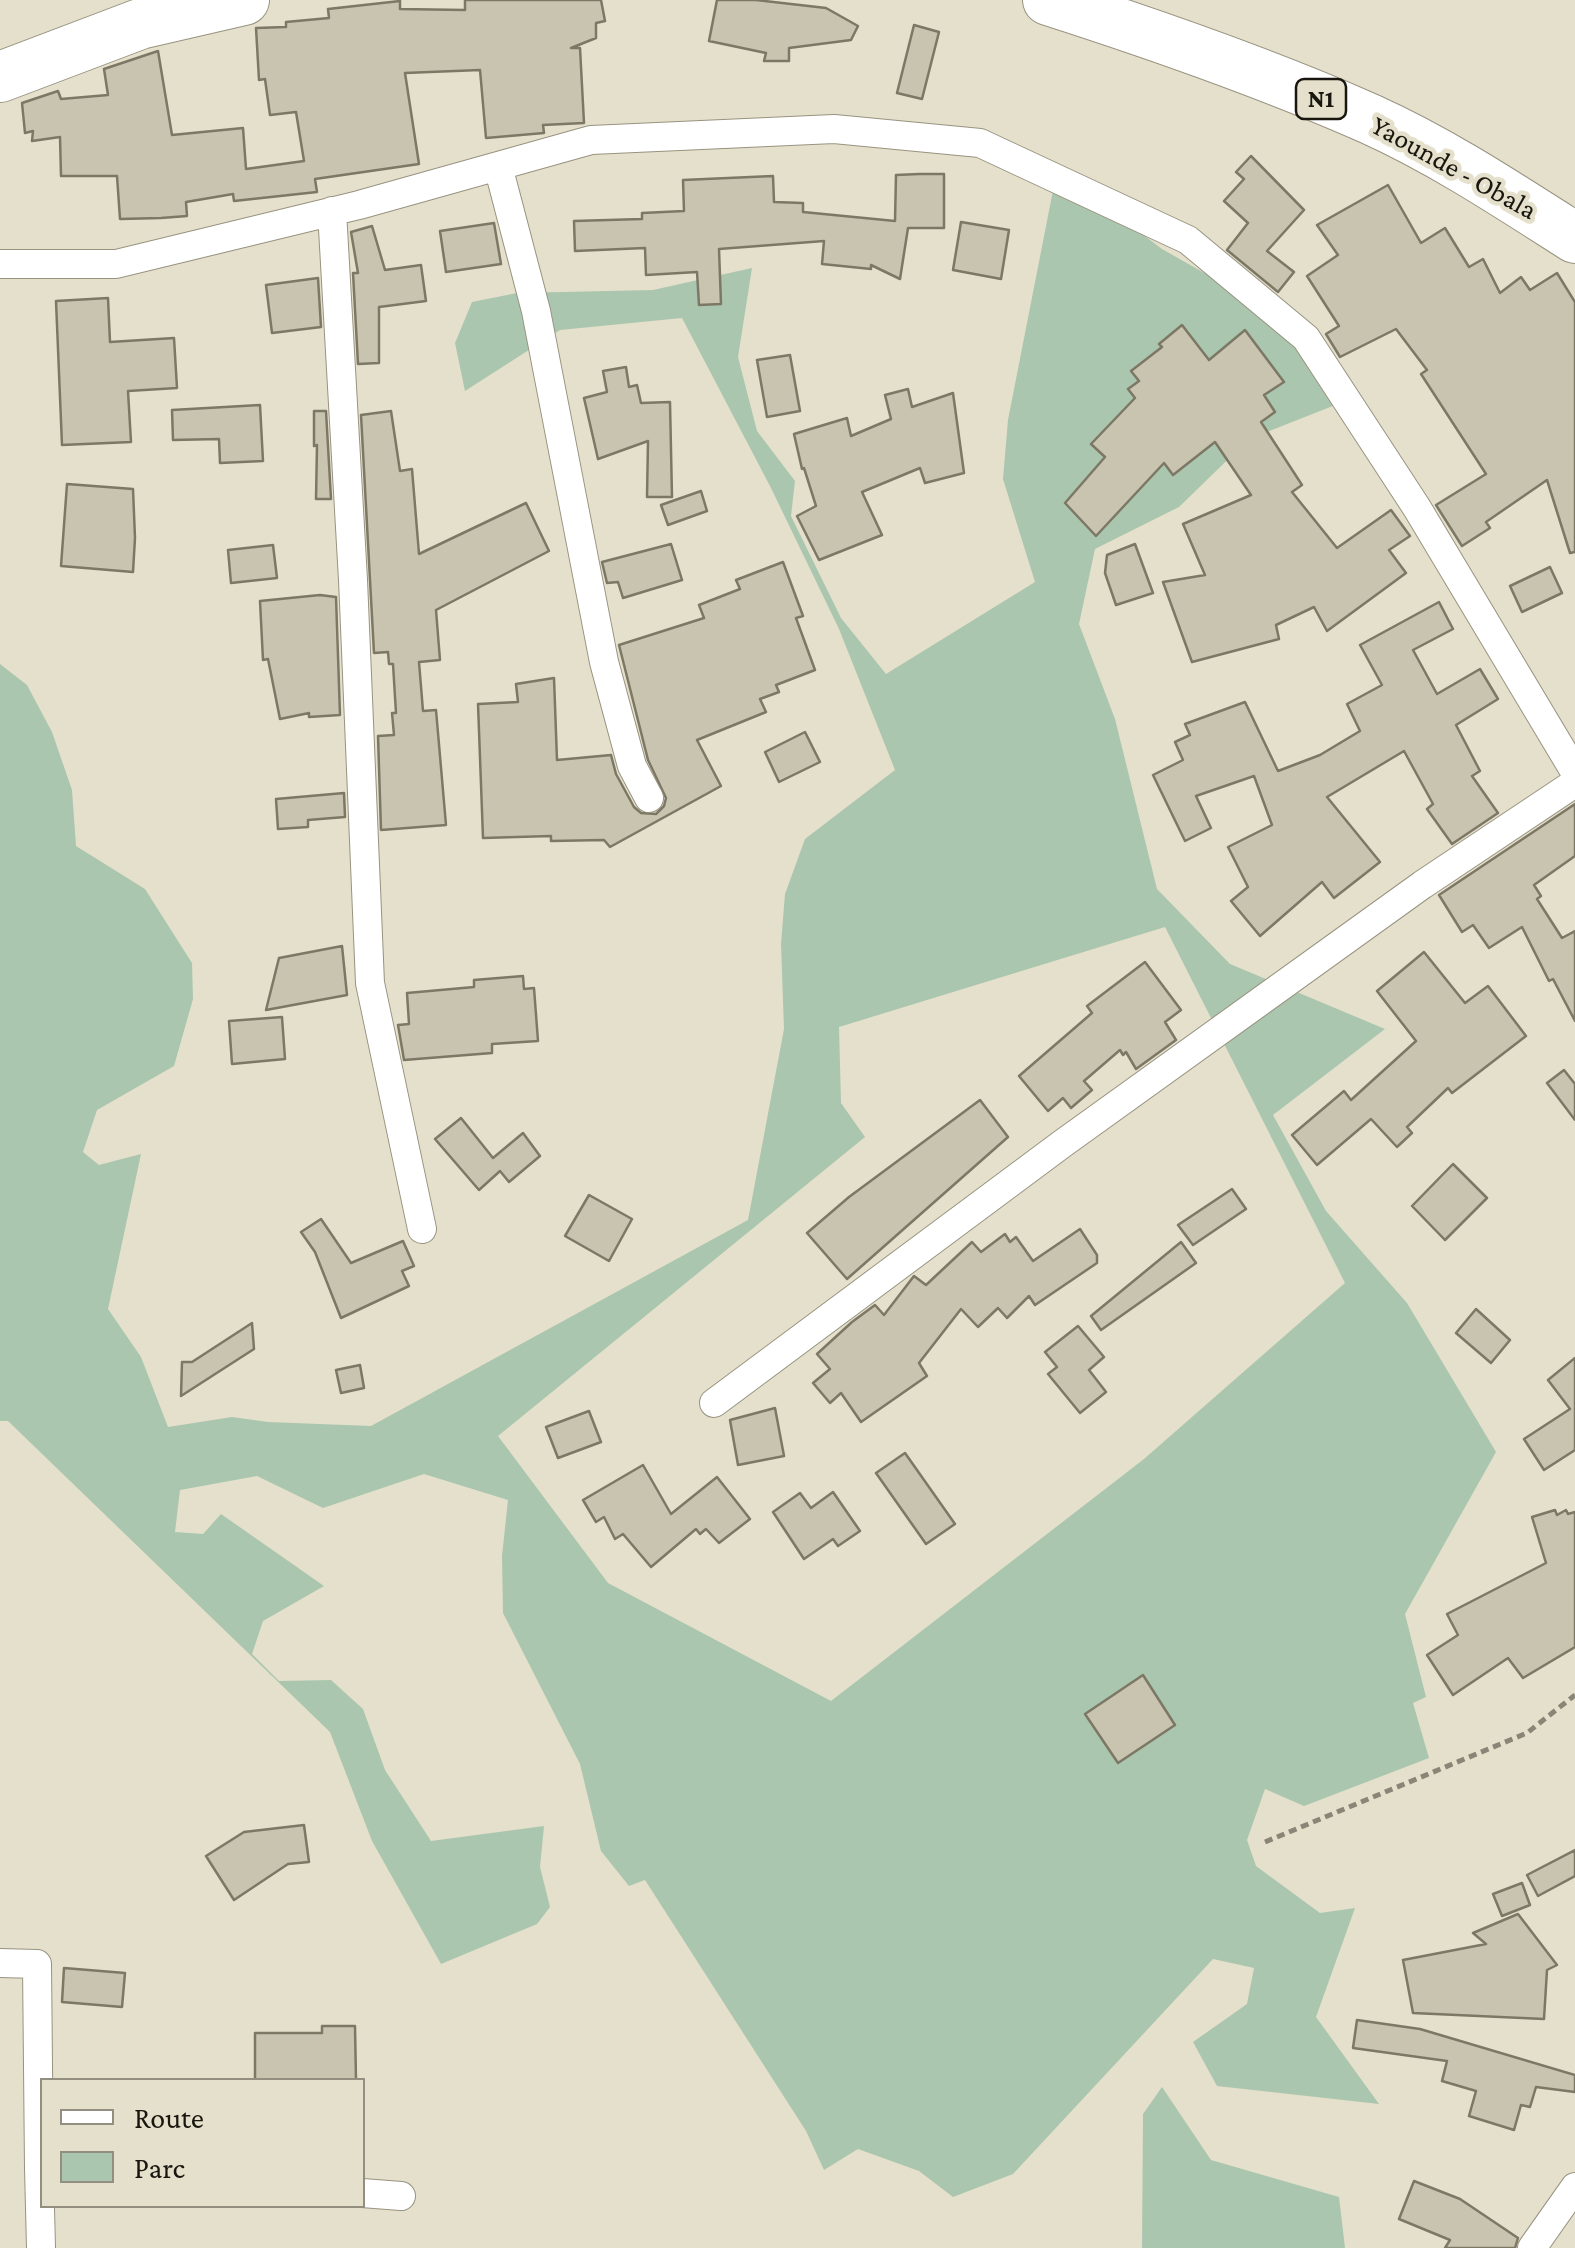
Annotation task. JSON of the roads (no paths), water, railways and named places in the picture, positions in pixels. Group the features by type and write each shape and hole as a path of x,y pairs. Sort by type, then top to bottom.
{"highway":[{"path":"0,77 140,24 244,0"},
{"name":"Yaounde - Obala","path":"1048,0 1237,65 1372,120 1484,180 1575,238"}],"street":[{"path":"0,264 116,264 332,211 591,140 834,129 980,144 1188,240 1306,338 1418,508 1575,772"},
{"path":"498,166 536,311 604,662 632,766 648,798"},
{"path":"332,211 370,983 422,1229"},
{"path":"714,1403 1406,896 1575,783"},
{"path":"0,1963 37,1964 40,2117"},
{"path":"1532,2248 1575,2187"},
{"path":"365,2193 401,2196"},
{"path":"41,2208 41,2248"}]}
